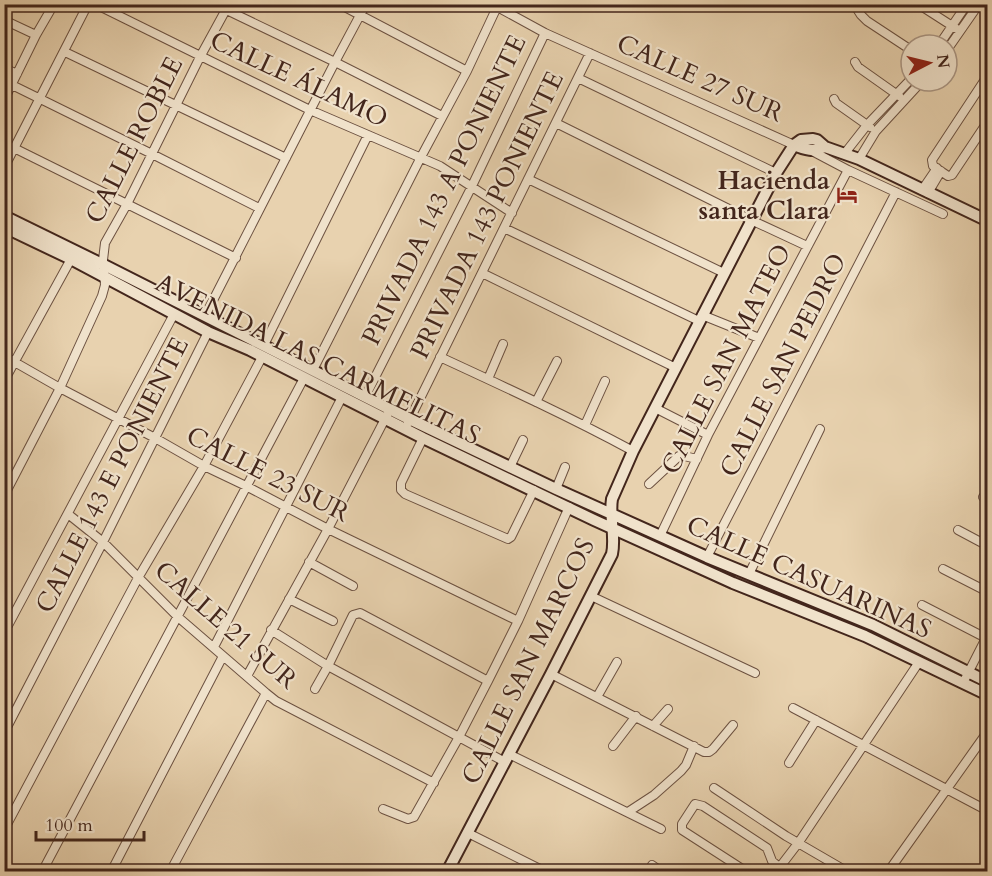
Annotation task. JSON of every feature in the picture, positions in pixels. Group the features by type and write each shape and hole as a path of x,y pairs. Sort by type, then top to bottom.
{"street":[{"path":"4,100 54,4"},
{"path":"4,168 88,4"},
{"name":"CALLE ÁLAMO","path":"95,4 310,110 421,157 452,173 471,188 512,213"},
{"path":"214,4 228,8 442,116"},
{"path":"339,4 467,71"},
{"name":"CALLE 143 E PONIENTE","path":"205,316 366,4"},
{"path":"507,13 511,4"},
{"path":"855,4 867,21 899,42"},
{"path":"918,4 960,31 979,4"},
{"path":"947,33 967,4"},
{"path":"42,872 246,486 309,374 467,71 494,6"},
{"name":"CALLE 27 SUR","path":"494,6 545,33 803,149 825,147"},
{"name":"CALLE ROBLE","path":"5,494 60,388 102,297 105,285 103,251 105,243 127,204 200,57 228,8"},
{"path":"4,20 36,35"},
{"name":"PRIVADA 143 A PONIENTE","path":"365,397 471,188 545,33"},
{"path":"65,52 286,158"},
{"name":"PRIVADA 143 PONIENTE","path":"407,424 590,53"},
{"path":"855,62 858,67 905,100"},
{"path":"4,68 17,74"},
{"path":"987,75 932,160 933,166 948,176 952,175 987,121"},
{"path":"578,78 776,173"},
{"path":"12,85 259,208"},
{"path":"845,153 867,125 899,91"},
{"path":"859,159 876,131 911,93"},
{"path":"834,99 836,103 876,131"},
{"path":"556,123 807,246"},
{"path":"4,830 138,578 204,466 263,351 368,135"},
{"name":"CALLE 27 SUR","path":"794,145 809,138 817,140 825,147 859,159 987,221"},
{"name":"CALLE SAN MARCOS","path":"447,872 612,554 614,540 612,499 633,451 751,220 794,145"},
{"path":"14,148 236,258"},
{"path":"811,150 848,170 943,214"},
{"name":"CALLE SAN MATEO","path":"660,536 708,435 848,170"},
{"path":"925,191 939,170"},
{"path":"528,179 724,273"},
{"name":"CALLE SAN PEDRO","path":"707,557 896,192"},
{"name":"AVENIDA LAS CARMELITAS","path":"4,216 205,316 263,351 309,374 365,397 388,414"},
{"name":"AVENIDA LAS CARMELITAS","path":"4,227 208,332 263,351"},
{"path":"504,228 701,318 759,338"},
{"path":"4,381 71,260"},
{"path":"482,273 676,368"},
{"path":"4,633 174,314"},
{"name":"CALLE 143 E PONIENTE","path":"4,733 208,332"},
{"path":"488,379 503,344"},
{"name":"CALLE 23 SUR","path":"4,356 204,466 518,621"},
{"path":"440,357 585,425 633,451"},
{"path":"536,402 557,361"},
{"name":"AVENIDA LAS CARMELITAS","path":"309,374 342,397 388,414 612,514"},
{"path":"585,425 605,381"},
{"path":"213,647 342,397"},
{"path":"655,408 708,435"},
{"path":"247,676 388,414"},
{"name":"AVENIDA LAS CARMELITAS","path":"407,424 423,438 613,528"},
{"path":"748,573 820,429"},
{"path":"423,438 401,483 401,490 405,494 508,539 534,490"},
{"path":"510,467 523,440"},
{"path":"649,484 679,456 696,459"},
{"path":"556,489 565,467"},
{"path":"383,809 408,819 414,817 459,737 518,621 569,507"},
{"name":"CALLE 21 SUR","path":"68,514 103,542 178,617 276,701 434,783"},
{"name":"CALLE CASUARINAS","path":"612,514 707,557 873,625 966,677 987,695"},
{"name":"CALLE CASUARINAS","path":"613,528 733,583 865,636 919,662 987,682"},
{"path":"958,530 987,546"},
{"path":"309,562 353,586"},
{"path":"943,569 987,592"},
{"path":"591,596 755,673"},
{"path":"289,599 333,621"},
{"path":"922,605 987,636 966,677"},
{"path":"315,689 356,613 360,613 488,681"},
{"path":"271,630 328,666 459,737 661,829"},
{"path":"111,872 223,656"},
{"path":"597,697 617,662"},
{"path":"747,872 682,830 682,824 695,804 703,806 767,848 778,869 799,842 919,662"},
{"path":"551,674 704,752 713,749 733,725"},
{"path":"170,872 266,693"},
{"path":"793,708 987,811"},
{"path":"653,726 668,709"},
{"path":"613,746 636,716"},
{"path":"789,763 816,720"},
{"path":"888,872 987,731"},
{"path":"628,812 654,795 681,771 694,747"},
{"path":"714,788 786,836 848,872"},
{"path":"468,833 546,872"},
{"path":"652,865 662,872"},
{"path":"4,868 11,872"}],"place":[{"name":"Hacienda santa Clara","path":"847,195"}]}
